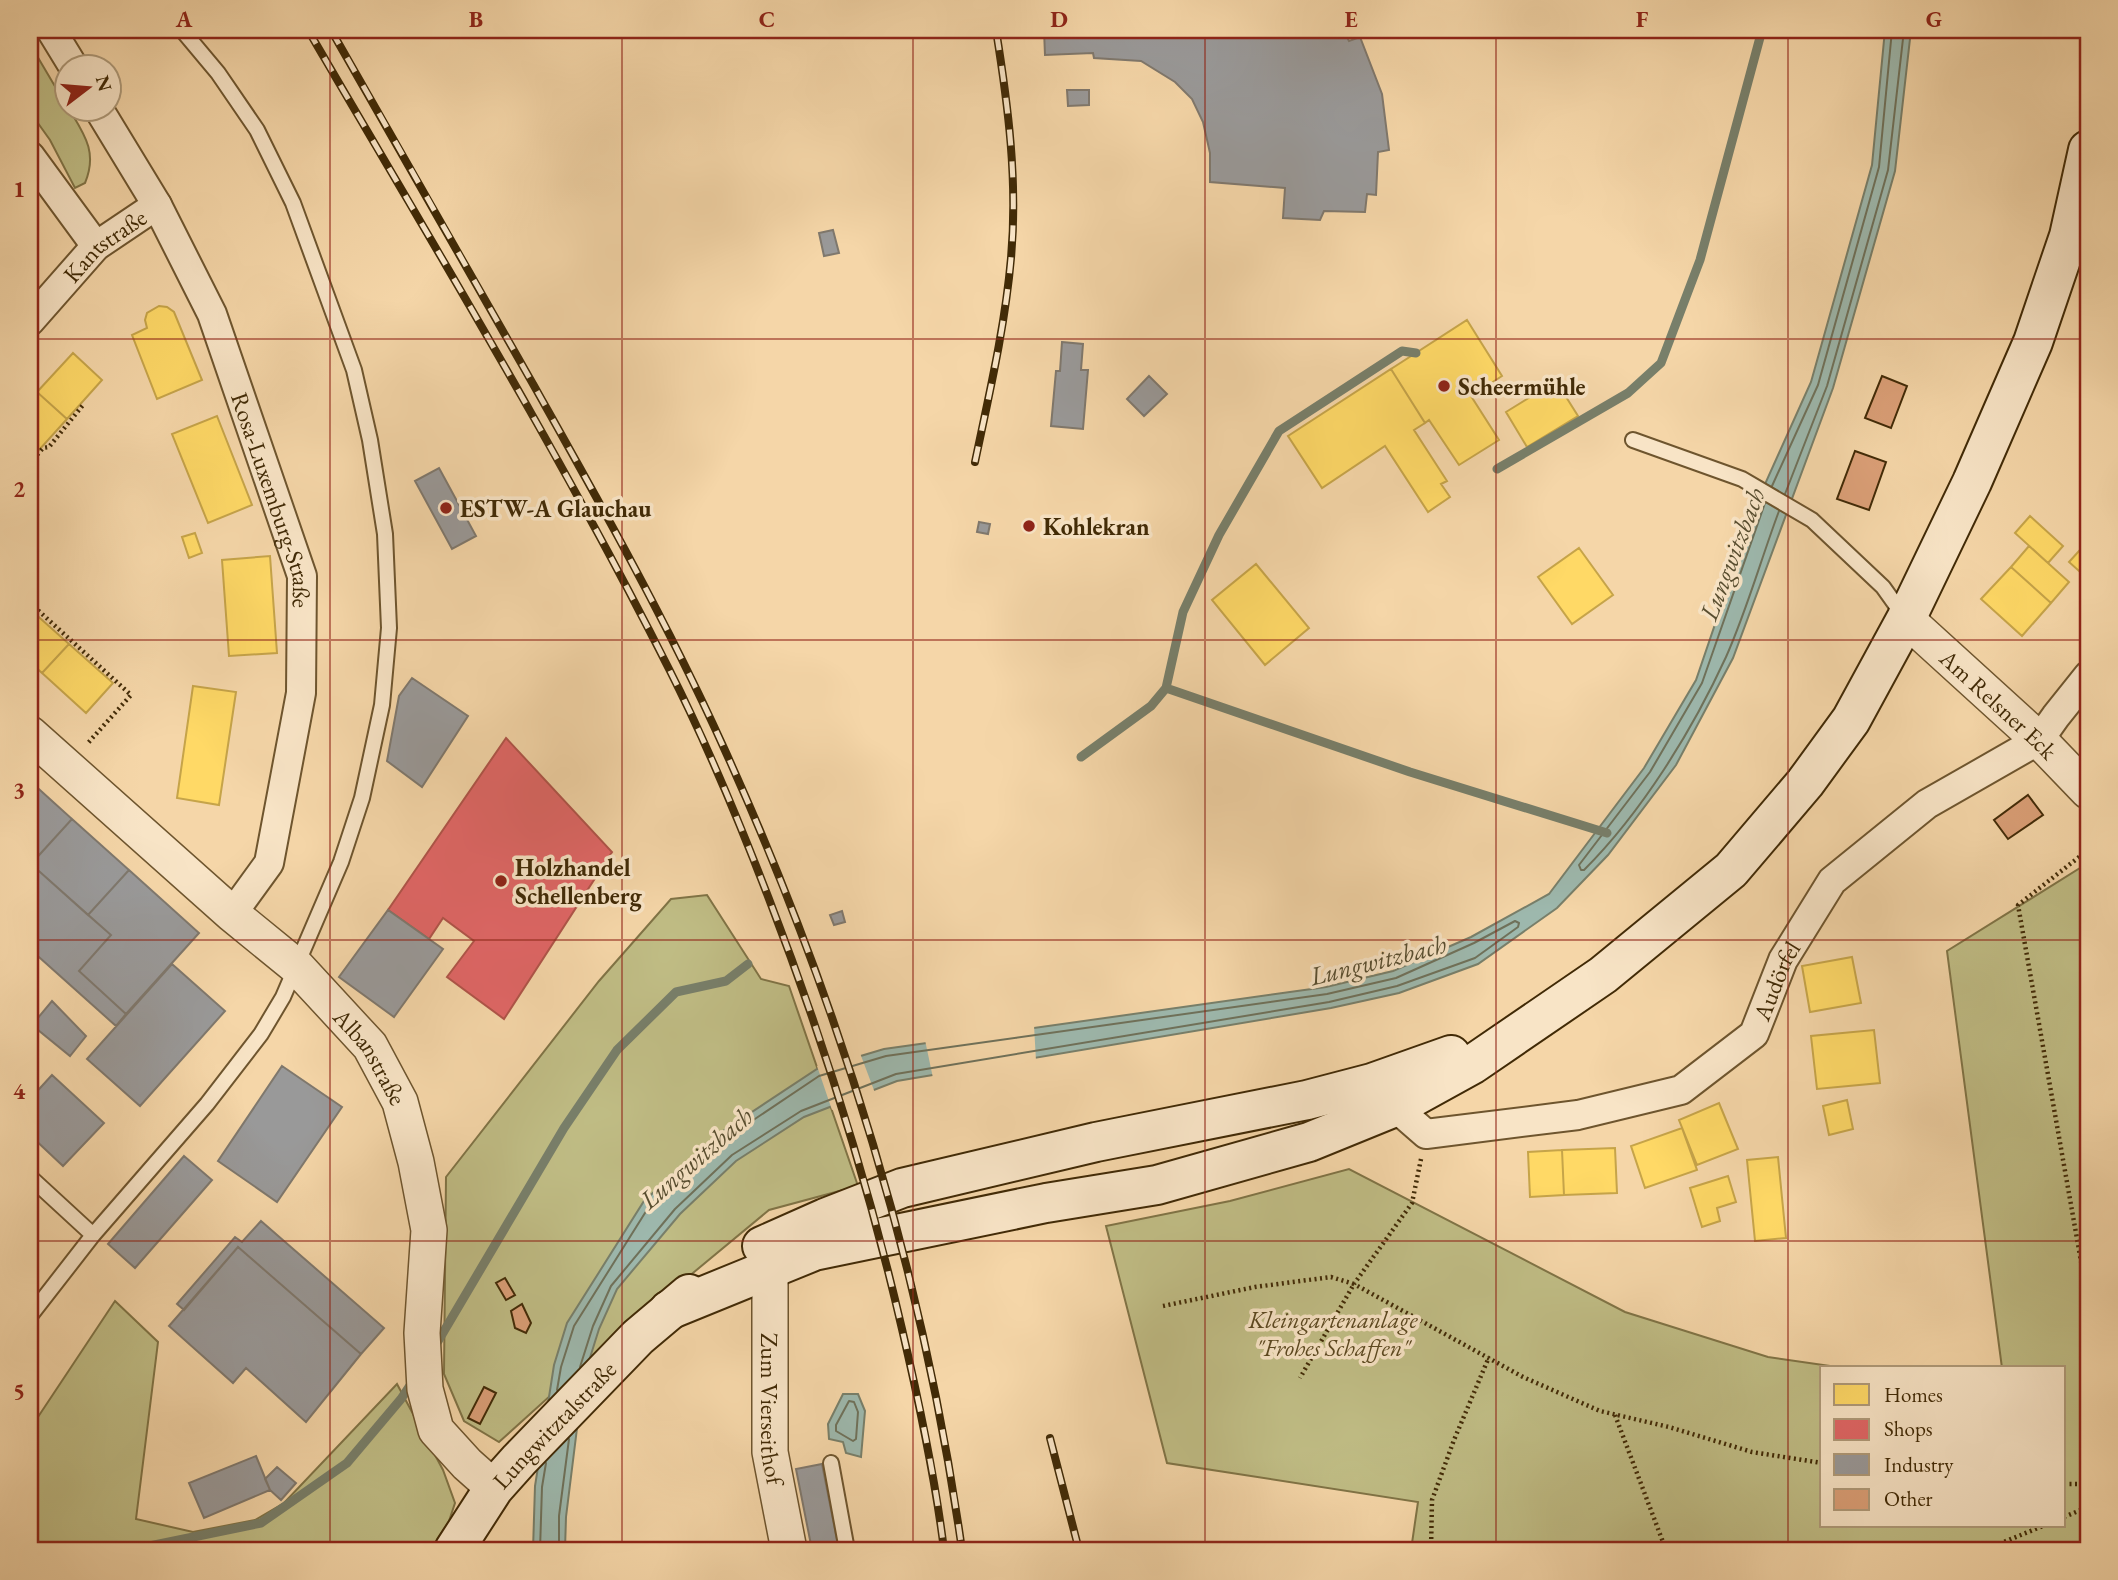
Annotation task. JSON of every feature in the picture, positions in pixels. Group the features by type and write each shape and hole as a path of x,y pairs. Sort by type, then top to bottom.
{"main road":[{"path":"766,1257 814,1251 1046,1203 1157,1185 1309,1142 1395,1107 1473,1064 1603,975 1731,870 1805,783 1851,720 1906,619 1972,482 2033,342 2069,236 2088,150"},
{"path":"766,1257 825,1218 902,1188 1096,1142 1307,1100 1372,1083 1456,1053 1546,1014"},
{"name":"Lungwitztalstraße","path":"454,1550 494,1488 638,1337 722,1267 766,1257"}],"street":[{"path":"51,30 64,52"},
{"name":"Rosa-Luxemburg-Straße","path":"107,122 157,205 212,314 302,576 301,693 269,863 232,914"},
{"path":"30,156 96,246"},
{"name":"Kantstraße","path":"30,321 96,246 157,205"},
{"name":"Am Relsner Eck","path":"1906,619 2039,740 2088,791"},
{"name":"Audörfel","path":"1426,1134 1578,1115 1681,1090 1754,1034 1783,960 1832,881 1927,804 2039,740 2088,676"},
{"name":"Albanstraße","path":"30,734 232,914 297,967 370,1046 400,1102 416,1162 429,1230 422,1333 425,1388 436,1430 467,1464 494,1488"},
{"path":"1395,1107 1426,1134"},
{"name":"Zum Vierseithof","path":"766,1257 770,1452 789,1550"}],"lane":[{"path":"30,1315 93,1235 207,1104 261,1034 283,997 346,849 362,798 382,705 389,628 384,534 370,440 355,370 293,203 257,131 218,73 182,30"},
{"path":"1633,440 1742,479 1812,520 1883,587 1906,619"},
{"path":"30,1177 93,1235"},
{"path":"831,1463 847,1550"}],"path":[{"path":"30,463 43,448 50,446 83,405"},
{"path":"30,603 131,695 66,767"},
{"path":"2088,850 2018,905 2088,1301"},
{"path":"1300,1378 1354,1284 1412,1203 1426,1134"},
{"path":"1163,1306 1255,1287 1331,1277 1354,1284 1523,1377 1600,1411 1669,1427 1752,1452 1820,1463"},
{"path":"1431,1550 1432,1500 1489,1357"},
{"path":"1615,1415 1666,1550"},
{"path":"2066,1484 2088,1484"},
{"path":"2066,1516 2088,1507"},
{"path":"1984,1550 2038,1528"}],"green space":[{"path":"30,44 52,81 52,122 77,122 88,144 90,162 85,183 75,188 50,140 30,112"},
{"name":"Kleingartenanlage \"Frohes Schaffen\"","path":"2088,863 2088,1550 1411,1550 1418,1502 1167,1463 1106,1226 1230,1201 1349,1169 1625,1312 1768,1357 1830,1366 1820,1366 1820,1528 2066,1528 2066,1366 2002,1366 1947,951"},
{"path":"707,895 761,979 789,986 858,1186 769,1210 612,1340 499,1442 464,1421 444,1374 446,1177 599,981 671,899"},
{"path":"115,1301 158,1342 136,1519 193,1532 255,1520 284,1503 397,1384 443,1470 455,1503 449,1521 431,1550 30,1550 30,1429"}],"water":[{"name":"Lungwitzbach","path":"1885,30 1911,30 1895,171 1833,388 1733,658 1676,765 1608,855 1557,908 1478,964 1399,993 1331,1008 897,1081 804,1117 736,1161 680,1214 617,1289 599,1329 583,1380 566,1517 565,1550 533,1550 535,1486 554,1365 567,1323 644,1201 717,1135 817,1069 884,1049 1326,987 1393,971 1471,937 1549,894 1644,768 1696,680 1756,504 1811,382 1872,165"},
{"path":"843,1394 858,1394 865,1411 861,1457 846,1453 843,1442 829,1439 828,1424"}],"pier":[{"path":"1034,1025 1036,1061 933,1078 925,1040"},
{"path":"860,1053 875,1093 832,1110 817,1066"}],"building: Homes":[{"path":"159,306 174,312 202,380 157,399 132,335 147,328 147,313"},
{"name":"Scheermühle","path":"1467,320 1502,376 1471,396 1499,440 1459,465 1429,420 1425,423 1391,369"},
{"path":"73,353 102,380 67,419 37,392"},
{"path":"1391,369 1425,423 1414,430 1447,481 1441,484 1450,497 1428,512 1385,446 1322,488 1288,436"},
{"path":"1556,381 1578,416 1527,447 1506,412"},
{"path":"37,392 67,419 30,460 30,400"},
{"path":"217,416 252,505 208,523 172,434"},
{"path":"2030,516 2063,546 2048,563 2015,533"},
{"path":"195,533 202,553 189,558 182,537"},
{"path":"2088,541 2088,579 2069,562"},
{"path":"2029,546 2069,582 2051,603 2011,567"},
{"path":"1579,548 1613,595 1572,624 1538,577"},
{"path":"270,556 277,653 229,656 222,560"},
{"path":"1256,564 1309,628 1265,665 1212,600"},
{"path":"2011,567 2051,603 2022,636 1981,599"},
{"path":"32,611 69,644 42,673 30,662"},
{"path":"69,644 113,683 86,713 42,673"},
{"path":"193,686 236,692 219,805 177,798"},
{"path":"1852,957 1861,1003 1810,1012 1802,966"},
{"path":"1874,1030 1880,1083 1817,1089 1811,1036"},
{"path":"1847,1100 1853,1129 1829,1135 1823,1106"},
{"path":"1719,1103 1738,1149 1697,1165 1679,1120"},
{"path":"1682,1128 1697,1170 1645,1188 1631,1146"},
{"path":"1615,1148 1617,1193 1564,1195 1562,1150"},
{"path":"1562,1150 1564,1195 1530,1197 1528,1152"},
{"path":"1778,1157 1786,1238 1755,1241 1747,1160"},
{"path":"1728,1176 1736,1202 1717,1208 1720,1221 1702,1227 1690,1188"}],"building: Shops":[{"name":"Holzhandel Schellenberg","path":"506,738 612,852 504,1019 447,977 474,941 443,918 429,939 388,910"}],"building: Industry":[{"path":"1044,30 1343,30 1349,41 1360,37 1382,94 1389,150 1378,152 1376,195 1367,194 1365,212 1324,211 1320,220 1283,218 1285,188 1210,182 1210,153 1203,122 1192,99 1175,82 1141,61 1094,58 1093,53 1045,55"},
{"path":"1067,90 1089,90 1089,105 1068,106"},
{"path":"833,230 839,253 824,256 819,233"},
{"path":"1062,342 1083,344 1081,370 1088,370 1083,429 1051,426 1056,371 1060,371"},
{"path":"1149,376 1167,394 1144,416 1127,399"},
{"name":"ESTW-A Glauchau","path":"439,468 476,536 452,549 415,481"},
{"path":"979,522 990,524 988,534 977,532"},
{"path":"412,678 468,716 422,787 387,761 399,696"},
{"path":"30,781 72,819 30,865"},
{"path":"72,819 129,870 88,915 31,864"},
{"path":"31,864 111,935 79,971 126,1014 116,1026 30,949"},
{"path":"129,870 199,933 126,1014 79,971 111,935 88,915"},
{"path":"388,910 443,949 394,1017 339,977"},
{"path":"842,911 845,922 834,925 830,915"},
{"path":"172,964 225,1011 140,1106 87,1059"},
{"path":"52,1001 86,1036 70,1056 32,1025"},
{"path":"282,1066 342,1107 277,1202 218,1161"},
{"path":"52,1075 104,1123 63,1166 30,1135 30,1099"},
{"path":"184,1156 212,1180 135,1268 108,1244"},
{"path":"261,1221 384,1328 361,1354 238,1247 184,1310 177,1304 235,1237 242,1242"},
{"path":"238,1247 361,1354 306,1422 246,1368 233,1383 169,1326"},
{"path":"256,1456 270,1490 204,1518 189,1483"},
{"path":"822,1464 839,1550 812,1550 796,1469"},
{"path":"277,1467 296,1483 281,1500 270,1490 265,1479"}],"building: Other":[{"path":"1882,376 1907,386 1891,428 1865,418"},
{"path":"1855,451 1886,462 1869,510 1837,499"},
{"path":"2028,795 2043,815 2008,839 1994,820"},
{"path":"505,1278 515,1295 506,1300 496,1283"},
{"path":"522,1304 531,1323 526,1333 515,1328 511,1311"},
{"path":"484,1387 496,1393 480,1424 468,1418"}],"waterway":[{"path":"1497,469 1628,393 1661,363 1700,260 1762,30"},
{"path":"1081,757 1151,706 1166,688 1183,612 1219,535 1279,431 1402,351 1416,353"},
{"path":"1166,688 1410,772 1607,833"},
{"path":"434,1348 564,1128 617,1050 676,992 726,981 748,964"},
{"path":"130,1550 261,1523 347,1463 413,1381"}],"railway":[{"path":"308,30 583,507 683,697 734,812 808,1005 859,1165 889,1274 914,1384 944,1550"},
{"path":"331,30 632,563 702,700 765,842 839,1039 900,1241 925,1343 962,1550"},
{"path":"975,462 1001,335 1013,229 1011,143 996,30"},
{"path":"1050,1438 1079,1550"}],"place":[{"name":"Scheermühle","path":"1444,386"},
{"name":"ESTW-A Glauchau","path":"446,508"},
{"name":"Kohlekran","path":"1029,526"},
{"name":"Holzhandel Schellenberg","path":"501,881"}]}
